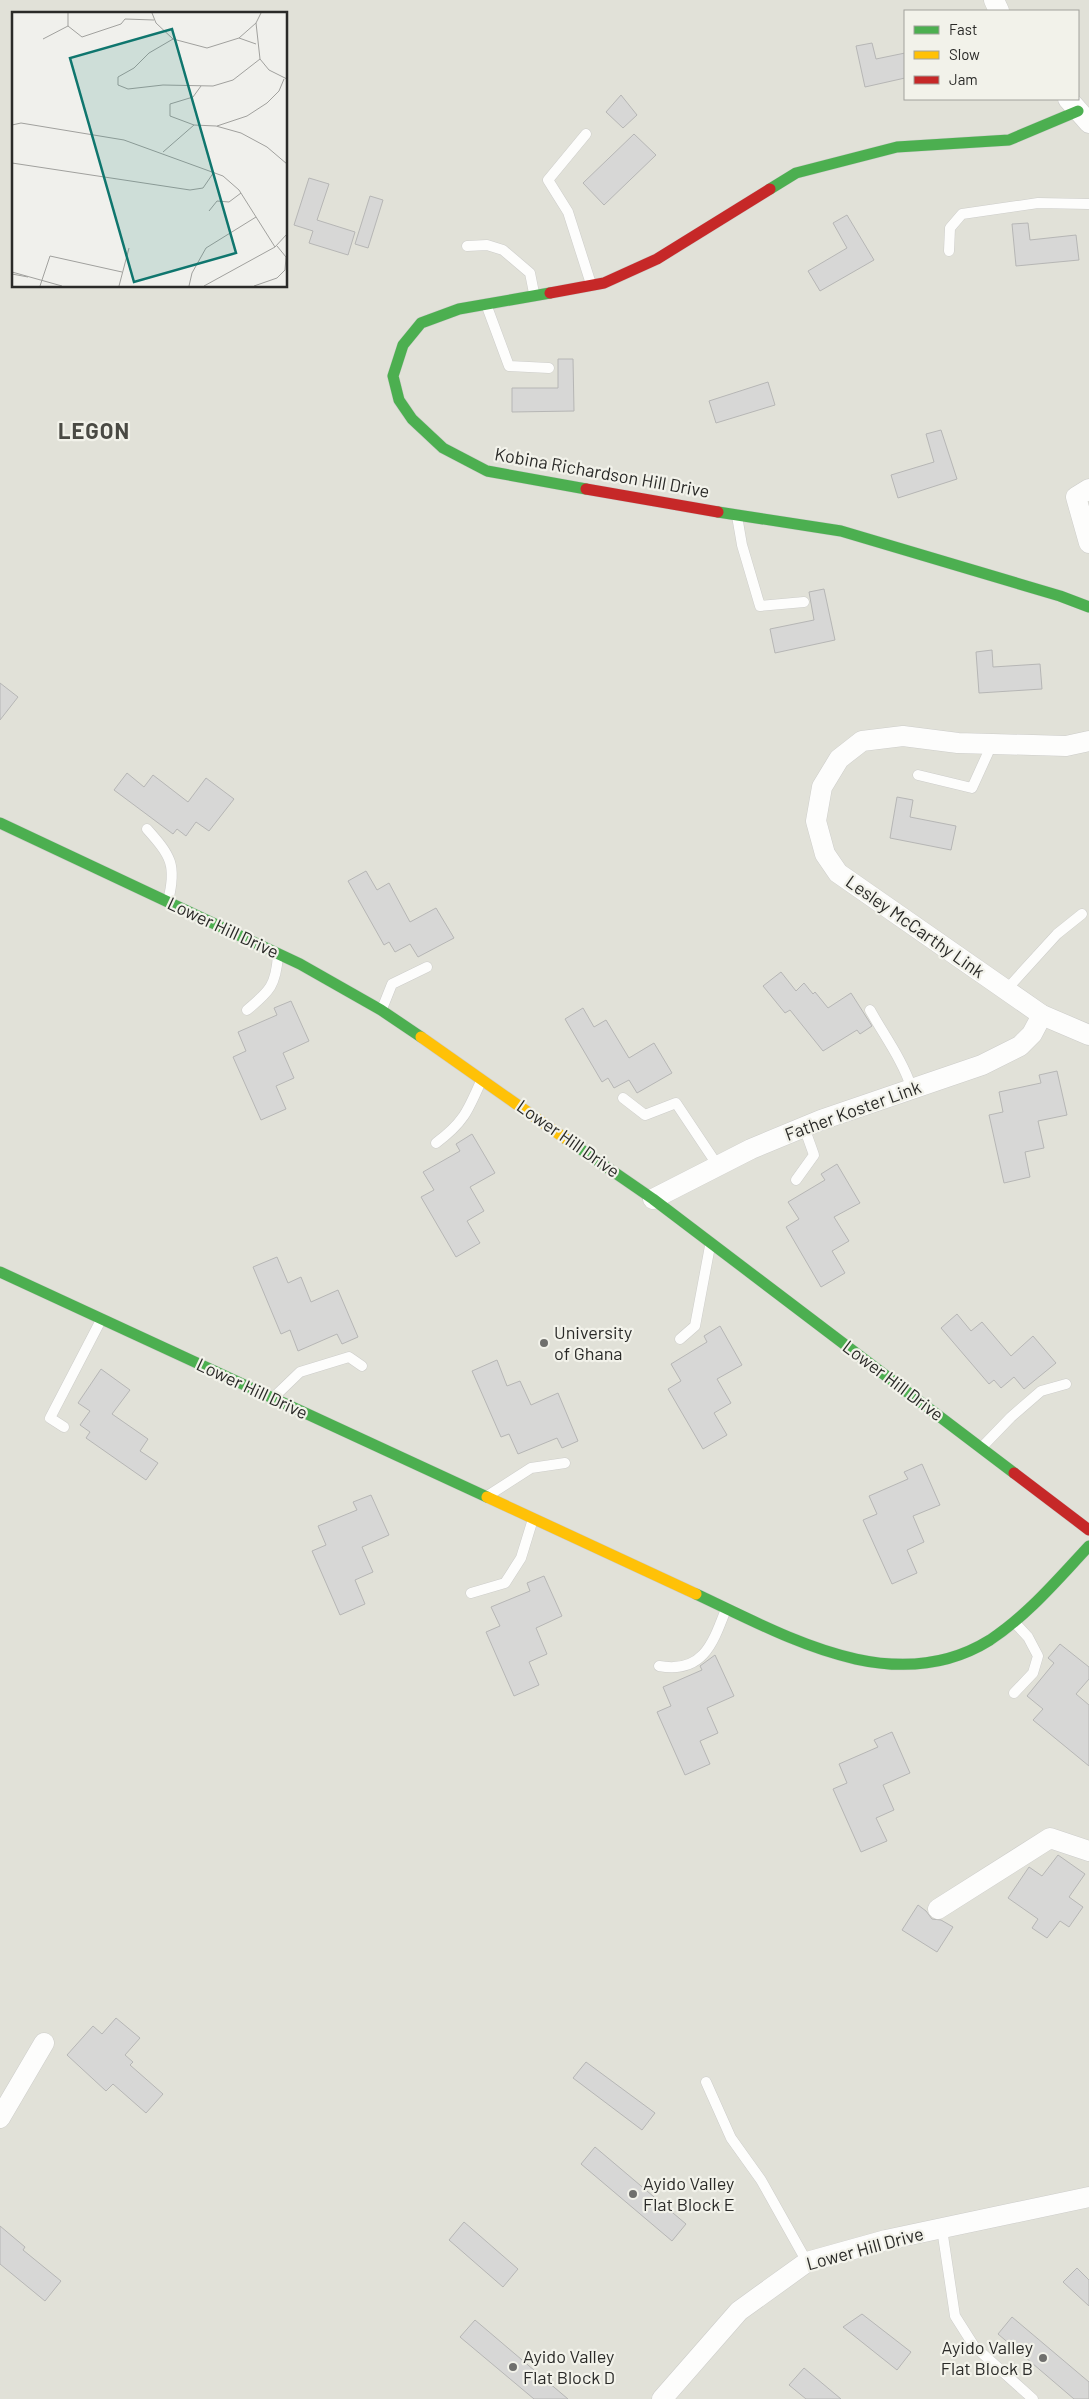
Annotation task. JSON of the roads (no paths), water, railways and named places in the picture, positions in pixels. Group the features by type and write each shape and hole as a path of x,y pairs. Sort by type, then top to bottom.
{"street":[{"name":"Kobina Richardson Hill Drive","path":"1078,111 1009,140 897,147 796,173 657,259 604,282 485,303 459,309 421,323 403,345 393,376 399,400 412,419 443,448 487,471 737,515 841,531 1060,596 1089,607"},
{"path":"1089,489 1076,497 1089,543"},
{"name":"Lesley McCarthy Link","path":"1089,741 1066,746 958,742 902,736 862,741 840,759 822,787 816,822 825,854 838,873 1042,1015 1089,1035"},
{"name":"Lower Hill Drive","path":"0,823 279,954 381,1010 654,1199 1089,1530"},
{"name":"Father Koster Link","path":"654,1199 718,1166 804,1127 982,1065 1020,1046 1032,1034 1042,1015"},
{"name":"Lower Hill Drive","path":"0,1272 726,1608 815,1647 887,1667 916,1667 946,1660 974,1648 1030,1606 1089,1546"},
{"path":"938,1909 1050,1838 1089,1851"},
{"path":"0,2118 44,2043"},
{"name":"Lower Hill Drive","path":"662,2399 739,2311 807,2262 886,2240 1089,2197"}],"lane":[{"path":"586,134 548,180 568,212 591,285"},
{"path":"949,251 950,228 962,214 1038,203 1089,204"},
{"path":"467,246 487,245 503,250 530,273 534,294"},
{"path":"485,303 509,366 548,368"},
{"path":"737,515 742,545 760,606 804,602"},
{"path":"918,776 972,788 992,744"},
{"path":"147,829 172,862 172,888 168,902"},
{"path":"1006,990 1057,934 1082,914"},
{"path":"247,1010 266,994 277,977 279,954"},
{"path":"381,1010 392,984 427,968"},
{"path":"870,1010 904,1064 912,1089"},
{"path":"436,1143 457,1127 472,1103 482,1080"},
{"path":"624,1098 645,1115 676,1103 718,1166"},
{"path":"796,1180 814,1155 804,1127"},
{"path":"680,1339 696,1326 711,1242"},
{"path":"64,1427 50,1418 102,1319"},
{"path":"273,1398 300,1372 348,1357 362,1366"},
{"path":"981,1448 1011,1417 1041,1391 1066,1384"},
{"path":"486,1497 531,1468 565,1463"},
{"path":"471,1592 505,1584 521,1558 533,1519"},
{"path":"659,1666 684,1668 705,1653 726,1608"},
{"path":"1013,1620 1028,1637 1038,1656 1033,1673 1014,1693"},
{"path":"706,2082 731,2138 761,2180 807,2262"},
{"path":"942,2229 954,2316 974,2346 1033,2399"}],"place":[{"name":"University of Ghana","path":"544,1343"},
{"name":"Ayido Valley Flat Block E","path":"633,2194"},
{"name":"Ayido Valley Flat Block B","path":"1043,2358"},
{"name":"Ayido Valley Flat Block D","path":"513,2367"}],"district":[{"name":"LEGON","path":"94,431"}]}
